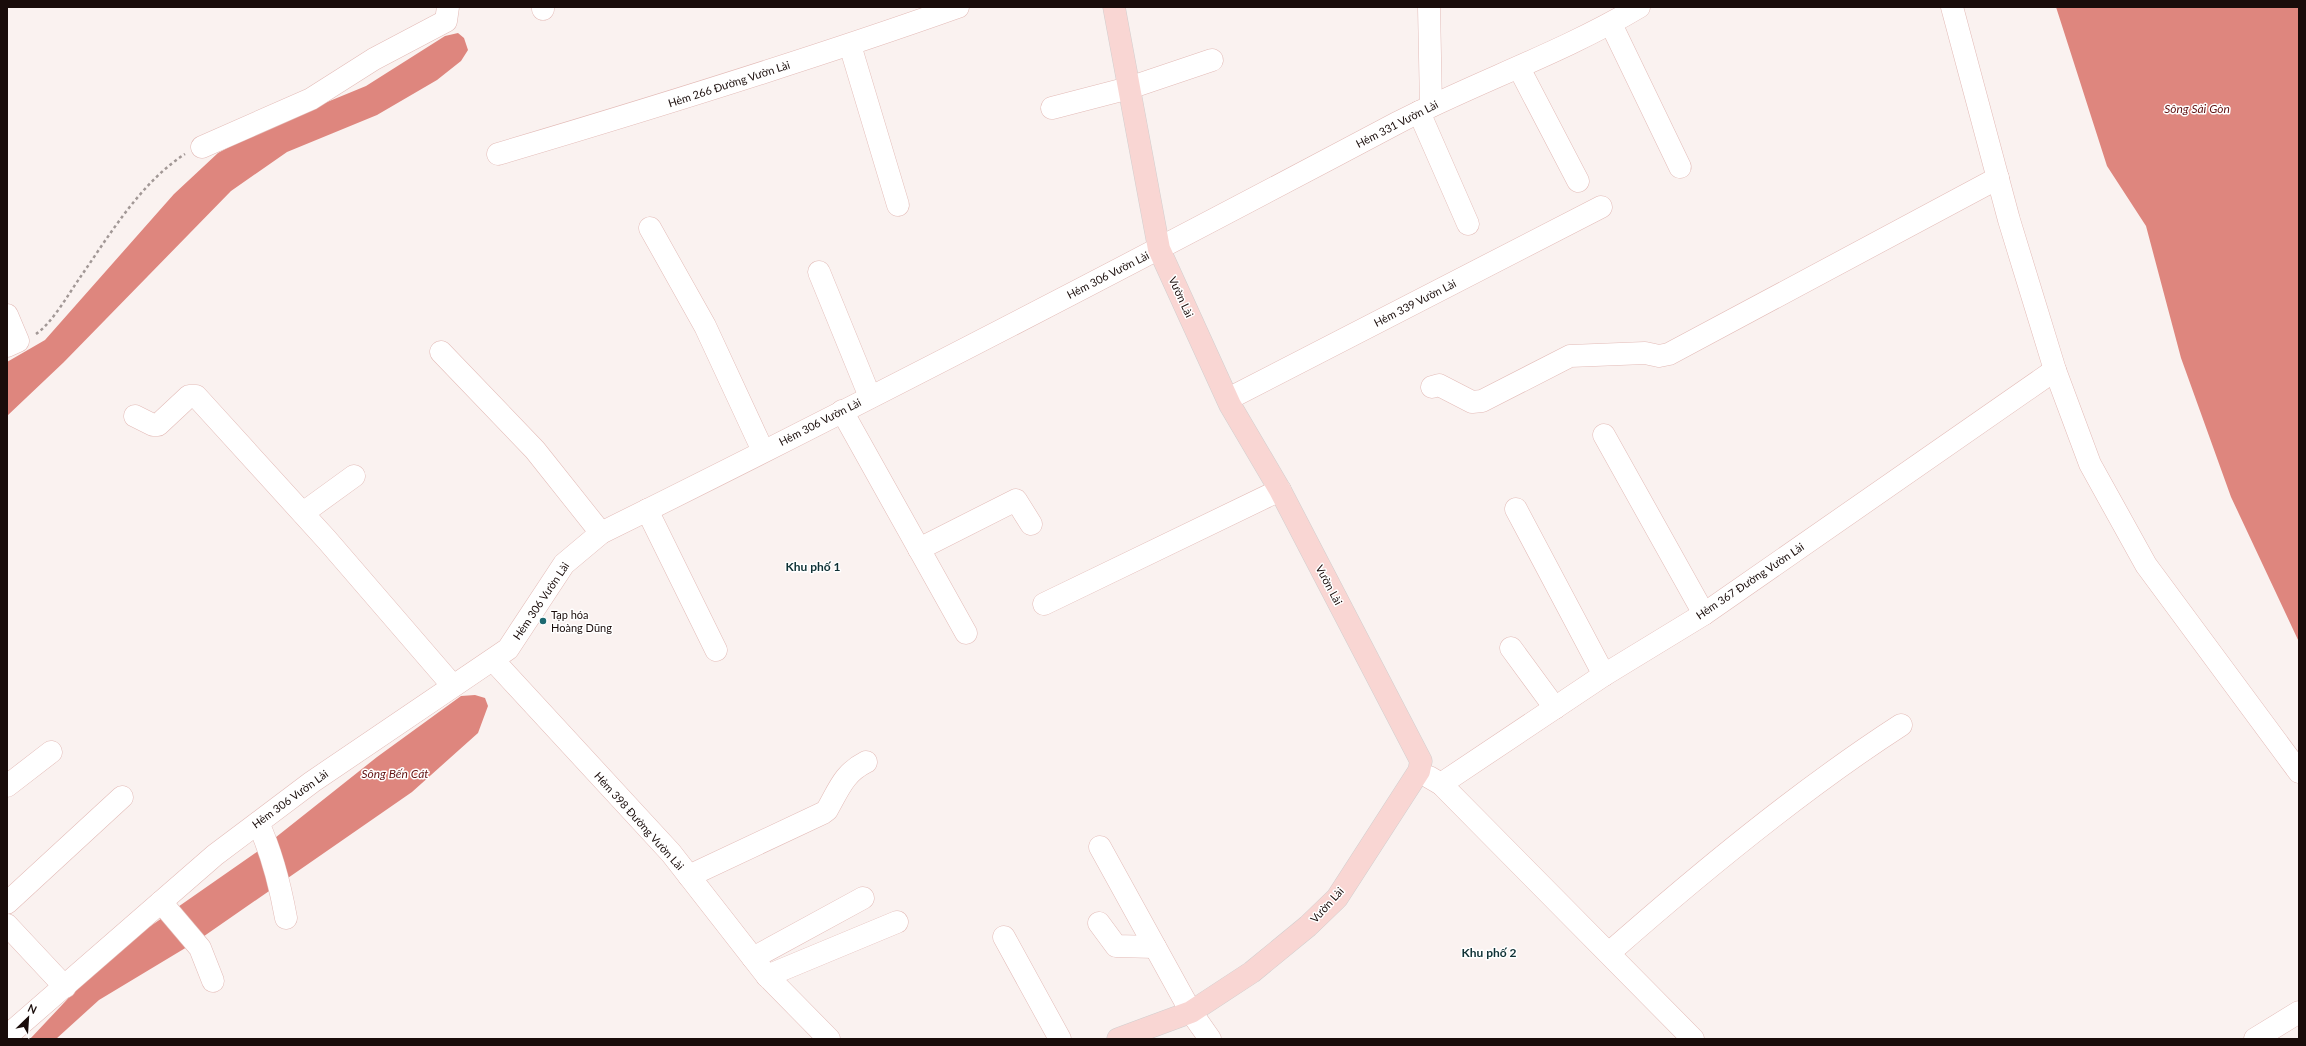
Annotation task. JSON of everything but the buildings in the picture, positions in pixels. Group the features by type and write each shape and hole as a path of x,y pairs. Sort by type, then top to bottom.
{"main road":[{"name":"Vườn Lài","path":"1114,7 1159,249 1228,399 1280,490 1421,761 1419,771 1337,898 1308,926 1252,972 1191,1012 1118,1039"}],"street":[{"path":"202,147 311,99 374,58 446,21 448,7"},
{"name":"Hẻm 266 Đường Vườn Lài","path":"498,154 690,97 850,45 958,7"},
{"path":"1429,7 1425,109 1468,224"},
{"name":"Hẻm 331 Vườn Lài","path":"1159,249 1425,109 1520,68 1611,24 1639,7"},
{"path":"1952,7 1998,178 2054,370 2090,464 2146,565 2299,772"},
{"path":"1611,24 1680,166"},
{"path":"850,45 898,205"},
{"path":"1052,108 1129,88 1212,60"},
{"path":"1520,68 1578,181"},
{"path":"1432,387 1439,385 1472,402 1482,401 1570,356 1645,353 1659,356 1669,354 1998,178"},
{"name":"Hẻm 339 Vườn Lài","path":"1228,399 1601,207"},
{"path":"650,228 705,326 763,451"},
{"name":"Hẻm 306 Vườn Lài","path":"7,1036 165,906 215,855 262,832 312,782 508,649 564,564 601,533 1159,249"},
{"path":"819,272 870,397"},
{"path":"7,315 13,344"},
{"path":"441,352 535,450 601,533"},
{"name":"Hẻm 367 Đường Vườn Lài","path":"1441,784 1604,675 1704,614 2054,370"},
{"path":"135,416 153,425 158,425 189,396 196,396 303,513 454,686"},
{"path":"842,411 966,633"},
{"path":"1604,435 1704,614"},
{"path":"303,513 354,476"},
{"path":"1044,604 1280,490"},
{"path":"919,549 1016,500 1031,524"},
{"path":"1516,509 1604,675"},
{"path":"647,510 716,650"},
{"path":"1512,648 1554,708"},
{"name":"Hẻm 398 Đường Vườn Lài","path":"493,660 671,853 767,976 829,1039"},
{"path":"1609,952 1662,906 1846,761 1900,725"},
{"path":"7,786 51,752"},
{"path":"689,876 823,813 827,810 846,776 854,768 866,762"},
{"path":"1419,771 1441,784 1609,952 1693,1039"},
{"path":"7,903 122,797"},
{"path":"262,832 280,888 286,918"},
{"path":"1100,846 1191,1012 1210,1039"},
{"path":"752,958 863,898"},
{"path":"165,906 200,948 213,981"},
{"path":"767,976 897,922"},
{"path":"1099,923 1116,946 1155,946"},
{"path":"7,925 65,987"},
{"path":"1004,937 1060,1039"},
{"path":"2256,1039 2299,1012"}],"path":[{"path":"13,344 38,333 66,300 124,213 163,171 186,153 202,147"}],"water":[{"name":"Sông Sài Gòn","path":"2056,7 2299,7 2299,642 2231,497 2181,358 2146,226 2107,166"},
{"path":"458,33 464,38 468,50 461,61 437,80 377,115 287,152 231,191 64,362 7,416 7,362 45,340 174,194 218,153 264,128 366,86 445,36"},
{"name":"Sông Bến Cát","path":"475,695 485,698 488,706 478,733 412,792 197,941 99,1000 56,1039 30,1039 109,955 261,849 377,757 461,696"}],"place":[{"name":"Tạp hóa Hoàng Dũng","path":"543,621"}],"district":[{"name":"Khu phố 1","path":"813,567"},
{"name":"Khu phố 2","path":"1489,953"}]}
